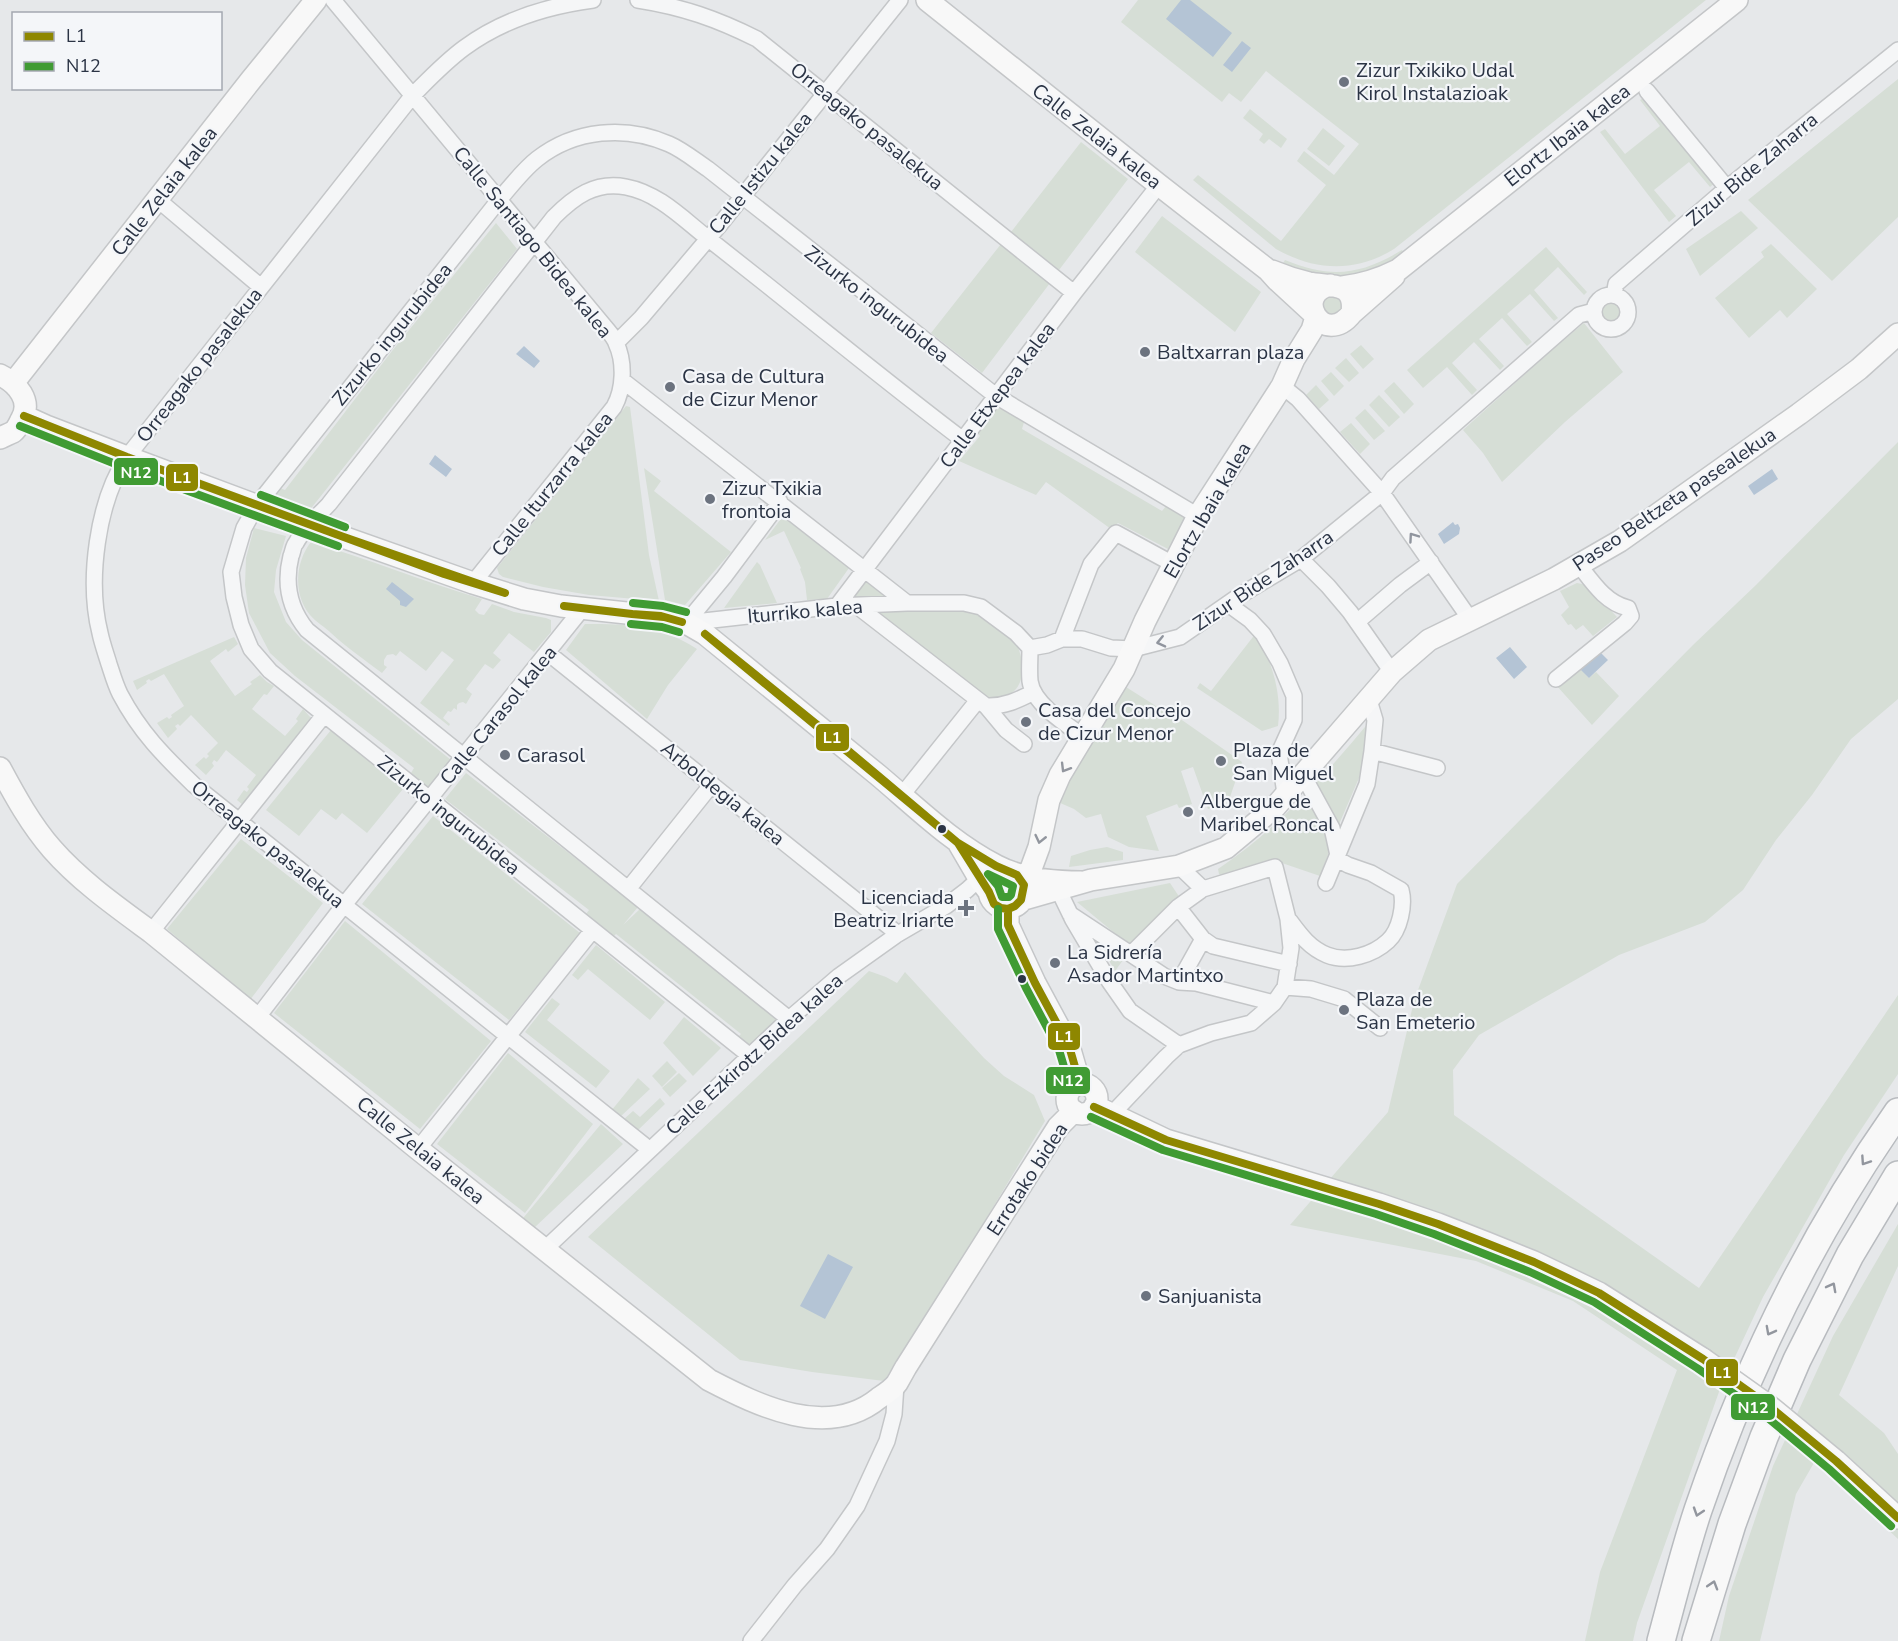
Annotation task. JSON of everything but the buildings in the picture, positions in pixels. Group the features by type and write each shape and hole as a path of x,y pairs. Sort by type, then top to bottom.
{"highway":[{"path":"1661,1641 1698,1512 1730,1422 1765,1342 1813,1249 1852,1181 1898,1112"},
{"path":"1696,1641 1732,1524 1764,1437 1797,1360 1850,1255 1898,1175"}],"street":[{"name":"Calle Zelaia kalea","path":"7,379 158,199 316,0"},
{"name":"Calle Santiago Bidea kalea","path":"333,0 605,327 616,343 622,380"},
{"name":"Orreagako pasalekua","path":"593,0 541,10 487,33 464,48 413,95 261,286 116,474 104,508 95,558 95,592 99,632 119,692 156,748 194,785 644,1145"},
{"name":"Orreagako pasalekua","path":"638,0 694,12 757,39 1074,292"},
{"name":"Calle Istizu kalea","path":"616,343 641,318 742,197 900,0"},
{"name":"Calle Zelaia kalea","path":"927,0 1268,270 1315,315"},
{"name":"Elortz Ibaia kalea","path":"1336,286 1354,286 1383,278 1398,270 1737,0"},
{"name":"Zizur Bide Zaharra","path":"1614,295 1616,284 1727,188 1898,50"},
{"path":"1647,91 1727,188"},
{"name":"Zizurko ingurubidea","path":"750,1056 270,671 251,649 241,625 231,572 244,528 257,505 499,200 536,160 556,145 580,137 612,132 645,136 670,144 708,169 996,396 1198,516"},
{"name":"Calle Etxepea kalea","path":"837,606 1074,292 1159,185"},
{"path":"789,1019 307,630 291,604 288,567 295,544 309,525 329,504 554,217 571,200 586,191 610,186 624,186 644,192 661,202 963,440"},
{"path":"158,199 261,286"},
{"name":"Calle Zelaia kalea","path":"1268,270 1302,281 1336,286"},
{"name":"Elortz Ibaia kalea","path":"1285,380 1325,337 1393,278 1398,270"},
{"path":"1324,286 1336,286 1351,296 1347,318 1329,325 1323,323 1315,315 1312,301 1324,286"},
{"path":"1614,295 1624,300 1628,310 1626,321 1617,328 1606,329 1597,322 1594,311 1599,300 1614,295"},
{"name":"Zizur Bide Zaharra","path":"1133,649 1180,637 1301,559 1382,493 1393,478 1579,315 1594,311"},
{"name":"Elortz Ibaia kalea","path":"1133,649 1198,516 1285,380 1312,330 1315,315"},
{"name":"Paseo Beltzeta pasealekua","path":"1081,882 1179,866 1226,848 1275,807 1392,672 1429,640 1554,579 1620,541 1799,414 1858,369 1898,333"},
{"path":"0,438 15,431 24,416 25,408 23,396 7,379"},
{"path":"622,380 907,603"},
{"name":"Calle Iturzarra kalea","path":"473,583 614,407 619,397 622,380"},
{"path":"1285,380 1298,399 1382,493 1470,619"},
{"path":"24,416 309,525 473,583 524,598 582,609 650,614 686,623 705,634 958,843 996,866 1019,875 1024,885 1014,904 1008,925 1035,983 1069,1046 1080,1084 1090,1086 1094,1090 1097,1101 1093,1111"},
{"path":"686,623 780,502"},
{"path":"1062,639 1091,564 1116,533 1173,564"},
{"path":"1301,559 1328,586 1357,622 1392,672"},
{"path":"1357,622 1431,562"},
{"path":"1556,679 1625,623 1630,616 1628,609 1616,605 1603,594 1579,565"},
{"name":"Iturriko kalea","path":"686,623 837,606 964,603 981,607 1016,633 1030,648"},
{"path":"1228,604 1250,620 1263,634 1280,663 1294,696 1294,720 1279,753 1285,794"},
{"path":"857,606 982,703 1006,730 1024,744"},
{"name":"Calle Carasol kalea","path":"257,1018 344,905 582,609"},
{"path":"1019,875 1039,847 1049,800 1060,775 1084,737 1124,669 1133,649 1111,648 1082,639 1062,639 1030,648 1030,682 1034,692 1055,716 1084,737"},
{"name":"Arboldegia kalea","path":"548,653 898,934"},
{"path":"982,703 997,707 1034,692"},
{"path":"1326,883 1367,784 1375,720 1368,700"},
{"path":"902,795 982,703"},
{"path":"151,932 324,715"},
{"path":"1372,751 1437,768"},
{"name":"Calle Zelaia kalea","path":"0,768 26,813 52,849 118,908 151,932 418,1149 709,1380 744,1398 780,1412 811,1418 842,1416 869,1406 896,1385"},
{"path":"628,888 712,784"},
{"path":"1288,919 1305,942 1327,955 1343,958 1362,956 1389,940 1399,920 1404,901 1401,890 1371,873 1339,860 1332,828 1309,786"},
{"path":"958,843 994,904 1001,908 1081,882"},
{"path":"1179,866 1203,889"},
{"path":"1093,1111 1179,1045 1211,1033 1251,1023 1274,1003 1285,987 1291,948 1288,919 1275,867 1203,889 1178,907 1131,954"},
{"path":"984,885 1003,873 1063,882 1081,882"},
{"name":"Calle Ezkirotz Bidea kalea","path":"545,1249 789,1019 839,976 898,934 946,906 967,890 984,885"},
{"path":"1059,889 1070,914 1109,981 1130,1011 1179,1045"},
{"path":"1178,907 1203,939 1213,946 1289,964"},
{"path":"1070,914 1164,976 1179,982 1196,983 1274,1003"},
{"path":"418,1149 592,931"},
{"path":"1179,982 1203,939"},
{"path":"1285,987 1311,989 1344,999 1380,1028"},
{"path":"1093,1111 1166,1140 1438,1224 1534,1262 1599,1293 1703,1359 1770,1406 1836,1461 1898,1518"},
{"name":"Errotako bidea","path":"896,1385 1058,1127 1093,1111"},
{"path":"750,1641 795,1584 827,1549 857,1506 887,1441 894,1414 896,1385"}],"shaded area":[{"path":"1138,0 1706,0 1394,249 1365,262 1335,266 1305,262 1276,249 1193,180 1198,175 1281,241 1326,185 1297,161 1304,151 1334,175 1359,144 1266,71 1241,102 1229,93 1222,102 1121,22"},
{"path":"1898,79 1898,217 1832,281 1748,200"},
{"path":"1645,97 1715,183 1710,187 1689,162 1654,190 1676,216 1669,222 1600,132 1605,129 1625,154 1660,126 1640,100"},
{"path":"1250,109 1287,139 1281,148 1269,139 1264,144 1259,140 1263,134 1243,118"},
{"path":"1323,128 1345,146 1329,166 1307,149"},
{"path":"1081,142 1128,179 1059,270 1011,232"},
{"path":"1741,211 1758,228 1700,276 1686,249"},
{"path":"1162,216 1261,292 1235,332 1135,252"},
{"path":"496,223 517,249 309,511 275,500 277,487 285,490 392,351"},
{"path":"1001,244 1050,283 982,373 931,333"},
{"path":"1771,244 1817,289 1787,318 1780,310 1749,338 1715,298 1764,257 1761,252"},
{"path":"1546,247 1587,292 1584,295 1558,267 1534,290 1558,318 1554,321 1530,294 1507,314 1532,342 1527,346 1502,318 1479,339 1504,366 1500,370 1474,342 1452,363 1477,390 1472,395 1447,367 1423,388 1407,370"},
{"path":"1402,250 1405,254 1369,274 1336,280 1280,268 1285,260 1317,270 1345,272 1373,265"},
{"path":"1338,294 1343,305 1340,313 1328,317 1318,302 1320,298"},
{"path":"1611,303 1618,306 1621,313 1618,320 1611,323 1604,320 1601,313 1604,306"},
{"path":"1584,323 1623,372 1565,422 1502,482 1483,453 1463,430"},
{"path":"1361,345 1374,359 1363,369 1350,354"},
{"path":"1346,358 1359,373 1349,382 1335,368"},
{"path":"1331,372 1344,386 1334,396 1321,381"},
{"path":"1394,382 1414,404 1404,414 1384,391"},
{"path":"1316,385 1329,400 1319,409 1306,395"},
{"path":"1379,395 1400,417 1389,427 1369,405"},
{"path":"626,406 630,407 649,555 659,601 589,595 503,577 497,568"},
{"path":"994,408 1006,409 1024,422 1022,429 1162,511 1167,505 1186,516 1168,549 1118,523 1111,529 1046,482 1036,495 959,461 980,436 977,432"},
{"path":"1365,409 1385,431 1374,440 1355,418"},
{"path":"1351,423 1370,444 1360,454 1340,432"},
{"path":"1898,442 1898,699 1851,739 1812,795 1776,840 1743,890 1705,922 1619,955 1479,1035 1453,1070 1454,1115 1699,1288 1898,995 1898,1074 1844,1155 1763,1297 1720,1389 1637,1623 1633,1641 1585,1641 1600,1572 1677,1370 1573,1301 1476,1261 1290,1225 1388,1112 1414,1001 1457,884"},
{"path":"644,468 661,481 654,491 731,552 685,605 665,600"},
{"path":"783,516 849,568 827,599 807,600 801,568 784,531 765,540"},
{"path":"254,528 286,536 276,570 274,592 286,622 302,640 451,760 429,790 411,773 414,768 295,676 270,653 249,613 245,585 246,558"},
{"path":"311,542 482,599 475,610 479,614 484,615 492,604 514,612 546,618 551,620 551,632 534,652 509,633 493,653 501,660 493,669 485,664 466,689 472,694 466,704 459,703 457,710 454,708 451,712 448,711 443,718 450,724 449,726 420,703 454,660 442,651 426,671 400,651 396,656 387,655 384,665 387,667 382,673 343,644 310,615 301,598 298,578 302,559"},
{"path":"757,562 777,603 724,608"},
{"path":"866,577 890,599 850,598"},
{"path":"1577,583 1587,585 1617,617 1593,636 1583,625 1576,630 1571,624 1568,625 1561,615 1569,607 1560,591"},
{"path":"950,608 974,612 989,620 1013,639 1022,660 1022,676 1016,689 1010,694 987,699 878,616 879,611"},
{"path":"585,624 643,627 669,635 697,649 668,685 647,719 566,650"},
{"path":"1256,633 1271,667 1277,690 1279,713 1278,726 1262,731 1197,688 1200,683 1211,691"},
{"path":"234,637 238,644 228,652 226,649 210,661 235,696 260,675 274,686 252,709 285,736 298,721 296,719 303,709 311,718 243,805 237,800 244,790 247,792 249,789 247,787 256,775 226,750 217,762 214,760 212,763 214,766 206,775 195,765 204,757 206,759 209,756 207,754 218,743 191,715 180,726 178,724 175,726 177,729 168,738 157,723 167,717 169,719 184,706 164,674 151,681 149,679 137,690 133,681"},
{"path":"1578,666 1589,678 1596,672 1619,696 1592,725 1556,685"},
{"path":"1121,683 1128,685 1126,687 1178,720 1179,718 1242,762 1229,800 1208,809 1193,767 1181,771 1192,804 1179,808 1177,804 1146,816 1159,851 1129,847 1108,837 1101,814 1086,818 1074,809 1058,802"},
{"path":"1370,721 1359,778 1320,876 1279,862 1224,877 1219,874 1218,869 1261,837 1299,801"},
{"path":"331,730 403,789 367,833 342,813 336,820 321,809 299,836 266,810"},
{"path":"466,773 638,907 623,925 640,909 779,1020 749,1047 737,1038 741,1034 616,934 613,937 586,914 589,910 445,799"},
{"path":"433,816 580,933 509,1020 362,904"},
{"path":"241,839 323,903 250,1000 167,929"},
{"path":"1107,847 1123,852 1123,860 1069,867 1071,856"},
{"path":"1170,883 1180,898 1129,945 1077,902"},
{"path":"345,921 491,1041 420,1129 274,1013"},
{"path":"1094,934 1126,956 1115,971"},
{"path":"596,945 665,1002 650,1020 588,969 578,980 572,975"},
{"path":"869,971 897,983 905,972 984,1058 1004,1076 1034,1095 1045,1121 954,1272 884,1381 740,1360 588,1237"},
{"path":"552,998 560,1004 547,1020 610,1071 596,1088 525,1032"},
{"path":"684,1017 721,1048 693,1076 663,1043"},
{"path":"508,1053 593,1124 525,1213 437,1144"},
{"path":"667,1061 677,1072 662,1087 652,1076"},
{"path":"679,1073 687,1081 670,1097 662,1088"},
{"path":"638,1078 650,1089 620,1117 611,1111"},
{"path":"660,1098 665,1104 636,1132 623,1120 633,1111 640,1117"},
{"path":"601,1124 623,1144 534,1228 524,1220 524,1217"},
{"path":"1898,1224 1898,1266 1839,1395 1884,1433 1898,1454 1898,1539 1815,1461 1796,1494 1760,1641 1719,1641 1729,1596 1773,1466 1833,1336"}],"water":[{"path":"1181,0 1190,0 1232,33 1213,57 1166,19"},
{"path":"1242,41 1251,48 1232,72 1223,65"},
{"path":"524,346 540,361 534,368 516,354"},
{"path":"435,455 452,469 446,477 429,464"},
{"path":"1772,469 1778,479 1754,495 1748,486"},
{"path":"1453,522 1460,528 1459,534 1444,544 1438,534"},
{"path":"392,582 414,599 406,607 400,605 400,601 386,589"},
{"path":"1510,647 1527,667 1514,679 1496,658"},
{"path":"1599,651 1608,660 1589,678 1580,669"},
{"path":"828,1254 853,1267 825,1319 800,1306"}],"transit line":[{"name":"L1","path":"24,416 127,457 341,536"},
{"name":"N12","path":"20,426 123,467 338,546"},
{"name":"N12","path":"261,495 345,527"},
{"name":"L1","path":"257,505 341,536"},
{"name":"L1","path":"341,536 505,593"},
{"name":"L1","path":"341,536 444,574 505,593"},
{"name":"N12","path":"633,603 663,606 686,612"},
{"name":"L1","path":"564,606 632,614"},
{"name":"L1","path":"564,606 632,614"},
{"name":"L1","path":"632,614 661,616 682,622"},
{"name":"L1","path":"632,614 664,617 682,622"},
{"name":"N12","path":"631,624 662,627 679,632"},
{"name":"L1","path":"705,634 958,843"},
{"name":"L1","path":"705,634 958,843"},
{"name":"L1","path":"958,843 996,866 1017,875 1024,885 1021,900 1008,909 994,904 958,843"},
{"name":"N12","path":"988,874 1013,886 1011,895 1002,897 998,886 988,874"},
{"name":"N12","path":"998,909 998,929 1059,1050 1070,1087"},
{"name":"L1","path":"1008,909 1008,925 1035,983 1069,1046 1080,1084"},
{"name":"L1","path":"1094,1107 1166,1140 1438,1224 1534,1262 1599,1293 1703,1359 1769,1406 1836,1461 1898,1518"},
{"name":"N12","path":"1091,1117 1163,1150 1376,1214 1434,1234 1530,1272 1594,1302 1697,1368 1763,1414 1829,1469 1891,1526"}],"place":[{"name":"Zizur Txikiko Udal Kirol Instalazioak","path":"1344,82"},
{"name":"Baltxarran plaza","path":"1145,352"},
{"name":"Casa de Cultura de Cizur Menor","path":"670,387"},
{"name":"Zizur Txikia frontoia","path":"710,499"},
{"name":"Casa del Concejo de Cizur Menor","path":"1026,722"},
{"name":"Carasol","path":"505,755"},
{"name":"Plaza de San Miguel","path":"1221,761"},
{"name":"Albergue de Maribel Roncal","path":"1188,812"},
{"name":"Licenciada Beatriz Iriarte","path":"966,908"},
{"name":"La Sidrería Asador Martintxo","path":"1055,963"},
{"name":"Plaza de San Emeterio","path":"1344,1010"},
{"name":"Sanjuanista","path":"1146,1296"}]}
